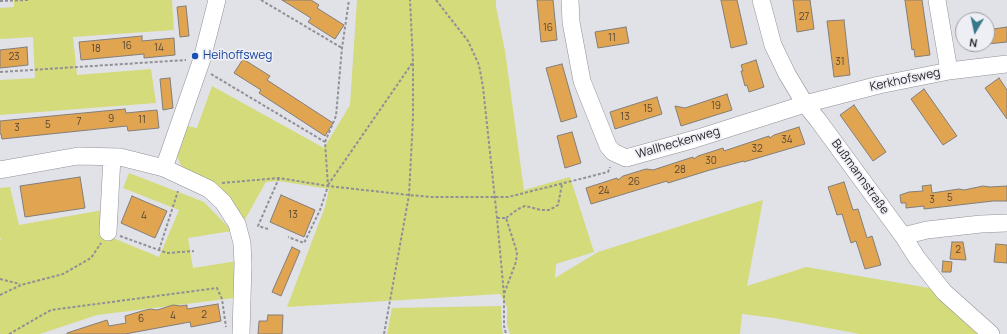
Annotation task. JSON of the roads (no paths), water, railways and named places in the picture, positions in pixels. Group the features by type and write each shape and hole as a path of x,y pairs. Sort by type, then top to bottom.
{"street":[{"path":"164,168 201,63 217,0"},
{"name":"Wallheckenweg","path":"570,0 571,22 582,81 608,146 613,152 626,158 695,139 805,104"},
{"name":"Bußmannstraße","path":"761,0 773,45 787,74 805,104 903,236 917,258 944,292 991,334"},
{"path":"938,0 949,71"},
{"name":"Kerkhofsweg","path":"805,104 879,85 949,71 1007,64"},
{"path":"0,170 78,156 120,157 164,168 209,189 223,202 237,224 242,243 243,264 236,334"},
{"path":"108,232 112,157"},
{"path":"903,236 927,230 981,224 1007,223"}],"place":[{"name":"Heihoffsweg","path":"195,56"}]}
